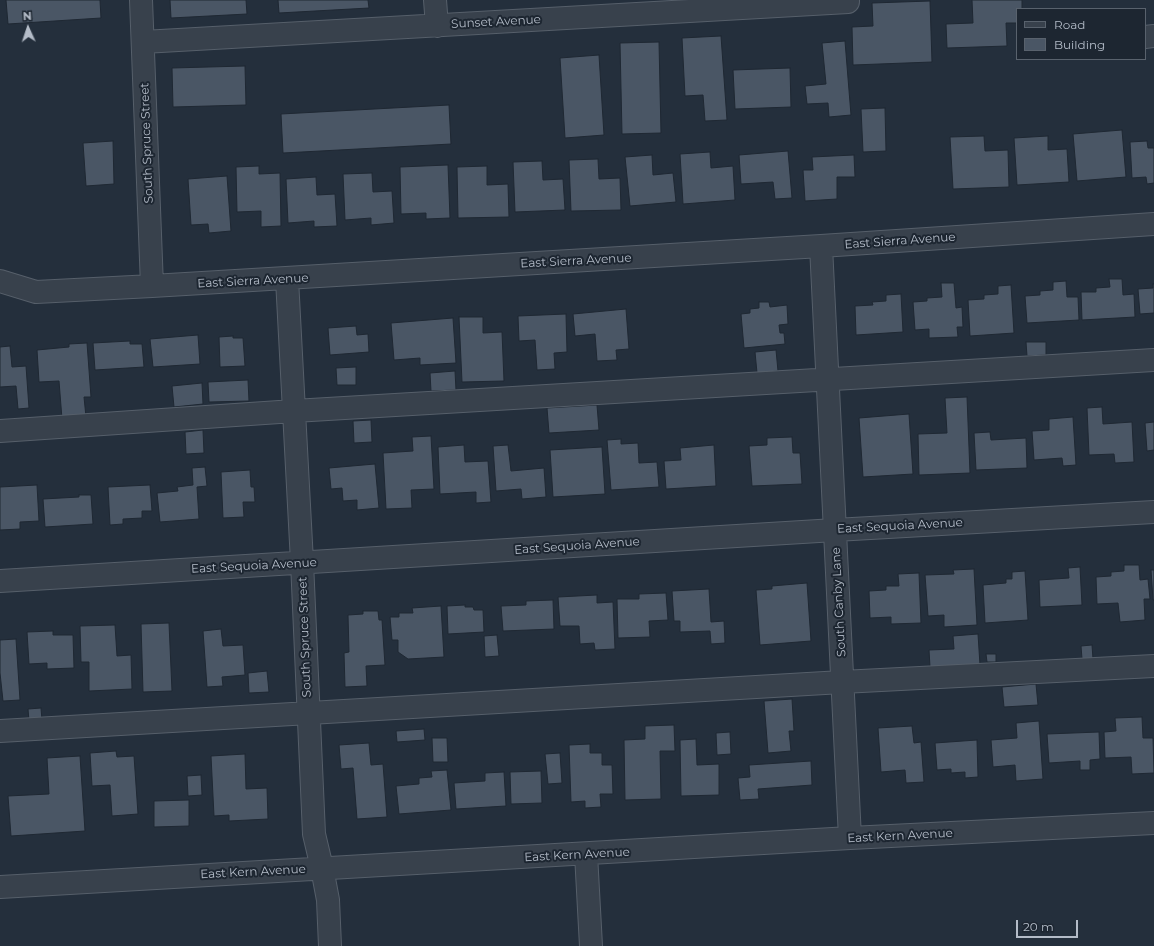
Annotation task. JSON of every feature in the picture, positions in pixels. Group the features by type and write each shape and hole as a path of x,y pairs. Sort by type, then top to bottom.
{"street":[{"name":"South Spruce Street","path":"141,0 152,286"},
{"path":"435,0 437,26"},
{"name":"Sunset Avenue","path":"143,42 848,1"},
{"name":"East Sierra Avenue","path":"0,281 36,292 287,279 1154,224"},
{"name":"South Canby Lane","path":"821,246 850,838"},
{"name":"South Spruce Street","path":"287,279 302,562 314,834 328,900 330,946"},
{"path":"0,431 294,411 1154,360"},
{"name":"East Sequoia Avenue","path":"0,581 1154,512"},
{"path":"0,731 842,682 1154,666"},
{"name":"East Kern Avenue","path":"0,887 850,838 1154,824"},
{"path":"586,854 591,946"}],"building":[{"path":"6,0 100,0 101,18 8,24"},
{"path":"170,0 246,0 247,14 171,18"},
{"path":"278,0 368,0 369,8 279,13"},
{"path":"972,0 1022,0 1022,8 1016,8 1016,23 1006,23 1007,46 947,48 946,24 973,23"},
{"path":"930,1 932,62 853,65 852,27 873,26 872,3"},
{"path":"721,36 727,120 705,121 703,95 685,96 682,38"},
{"path":"845,41 851,115 829,117 828,103 807,104 805,86 826,84 822,43"},
{"path":"659,42 661,133 622,134 620,43"},
{"path":"599,55 604,135 565,138 560,58"},
{"path":"245,66 246,105 173,107 172,68"},
{"path":"790,68 791,107 735,109 733,70"},
{"path":"449,105 451,144 283,153 281,114"},
{"path":"885,108 886,151 863,152 861,109"},
{"path":"1122,130 1126,177 1077,181 1073,134"},
{"path":"984,136 985,151 1008,150 1009,187 953,189 950,137"},
{"path":"1048,136 1048,150 1067,149 1069,182 1017,185 1014,138"},
{"path":"113,141 114,184 86,186 83,143"},
{"path":"1147,141 1148,148 1154,148 1154,183 1147,184 1146,177 1132,178 1130,142"},
{"path":"788,151 792,198 775,199 773,182 741,184 739,155"},
{"path":"710,152 711,168 733,166 735,200 683,204 680,154"},
{"path":"652,155 653,175 673,173 676,202 630,206 625,157"},
{"path":"854,155 855,177 837,177 837,199 805,201 803,170 813,170 812,157"},
{"path":"598,159 599,179 620,178 621,210 571,211 569,160"},
{"path":"542,161 543,180 563,179 565,210 515,212 513,162"},
{"path":"448,165 450,218 426,219 426,213 401,214 400,167"},
{"path":"259,166 259,174 280,173 281,226 261,227 261,211 237,212 236,167"},
{"path":"487,166 487,185 508,184 509,217 458,218 457,167"},
{"path":"372,173 373,192 392,191 394,223 371,225 371,218 345,220 343,174"},
{"path":"227,176 231,231 209,233 208,224 191,225 188,179"},
{"path":"316,177 317,195 335,194 337,226 314,227 314,221 288,223 286,179"},
{"path":"1109,279 1122,279 1123,295 1134,294 1135,317 1082,320 1081,292 1096,292 1096,288 1110,287"},
{"path":"1066,281 1067,297 1078,297 1079,320 1027,323 1025,296 1040,295 1040,291 1053,290 1053,282"},
{"path":"941,283 954,283 956,308 962,307 963,327 957,327 958,337 929,338 929,329 915,330 913,302 927,301 927,298 942,297"},
{"path":"1153,284 1154,313 1140,314 1138,289 1153,288"},
{"path":"1011,285 1014,333 970,336 968,300 984,299 984,295 998,294 998,286"},
{"path":"901,294 903,332 856,335 855,306 873,305 872,302 886,301 886,295"},
{"path":"759,302 769,302 770,307 787,305 788,324 779,325 780,333 784,333 785,344 744,348 741,314 750,313 750,309 759,308"},
{"path":"626,309 629,349 616,350 617,360 597,361 595,334 575,336 573,314"},
{"path":"566,314 567,352 554,353 555,369 537,370 535,340 519,341 518,316"},
{"path":"459,317 483,317 483,333 502,332 504,381 462,382"},
{"path":"453,318 456,363 420,365 420,358 394,360 391,323"},
{"path":"356,326 357,335 368,334 369,352 330,355 328,328"},
{"path":"198,335 200,364 153,367 150,339"},
{"path":"233,336 233,338 243,338 245,366 220,367 219,337"},
{"path":"130,341 130,344 142,344 144,367 95,370 93,343"},
{"path":"1026,342 1046,342 1046,355 1027,356"},
{"path":"87,343 91,397 84,397 86,417 62,419 59,381 39,382 37,350 69,347 69,344"},
{"path":"10,346 12,367 26,366 29,408 18,409 16,386 0,387 0,347"},
{"path":"776,350 778,371 757,373 755,352"},
{"path":"356,367 356,385 337,385 336,368"},
{"path":"455,371 456,390 431,391 430,373"},
{"path":"248,380 249,401 209,402 208,382"},
{"path":"202,383 203,404 174,407 172,386"},
{"path":"967,397 970,473 919,475 918,434 947,433 945,398"},
{"path":"597,405 599,430 549,433 547,408"},
{"path":"1102,407 1103,424 1132,422 1134,462 1115,463 1114,454 1089,455 1087,408"},
{"path":"909,414 913,474 863,477 859,418"},
{"path":"1073,417 1076,465 1063,466 1062,458 1034,460 1032,431 1049,430 1049,419"},
{"path":"371,420 372,442 354,443 353,421"},
{"path":"1154,422 1154,450 1147,451 1145,423"},
{"path":"203,430 204,453 186,454 185,432"},
{"path":"990,432 991,440 1026,438 1027,468 976,470 974,433"},
{"path":"431,436 434,489 411,490 412,508 386,509 383,453 413,451 412,437"},
{"path":"792,437 793,453 800,453 802,484 752,486 749,446 767,445 767,438"},
{"path":"621,439 621,444 638,443 639,463 657,462 659,487 611,490 607,440"},
{"path":"464,445 465,462 488,461 491,502 476,503 476,492 440,494 438,447"},
{"path":"508,445 511,471 544,468 546,497 522,499 521,489 496,491 493,446"},
{"path":"714,445 716,486 666,489 664,461 681,460 680,448"},
{"path":"602,447 605,494 553,497 550,450"},
{"path":"375,464 379,508 357,510 357,500 343,501 342,488 331,489 329,468"},
{"path":"205,467 207,486 197,487 199,519 160,522 157,493 178,491 177,487 193,485 192,468"},
{"path":"250,470 251,487 254,487 255,502 243,502 244,517 223,518 221,472"},
{"path":"37,485 39,521 20,522 20,529 0,530 0,487"},
{"path":"150,485 152,511 142,511 142,518 123,519 123,524 110,525 108,487"},
{"path":"79,495 91,495 93,524 45,527 43,499 79,497"},
{"path":"1124,565 1139,565 1140,580 1148,579 1150,599 1144,599 1145,620 1120,622 1118,603 1097,604 1096,577 1111,576 1111,572 1124,571"},
{"path":"1080,567 1082,605 1040,607 1039,580 1069,578 1068,568"},
{"path":"974,569 977,625 944,627 944,615 928,616 925,575 954,574 953,570"},
{"path":"1151,570 1154,570 1154,600 1153,600"},
{"path":"1025,571 1028,620 985,623 983,585 1006,583 1006,579 1012,579 1012,572"},
{"path":"919,573 921,623 891,624 891,617 870,618 869,591 886,590 886,586 899,586 898,574"},
{"path":"807,583 811,641 760,645 756,590 772,589 772,586"},
{"path":"709,589 711,622 724,621 725,643 711,644 710,631 680,632 680,621 674,621 672,591"},
{"path":"666,593 668,620 649,621 650,637 618,638 617,599 639,599 639,594"},
{"path":"597,595 597,603 613,602 615,649 595,650 594,643 580,644 579,626 560,626 558,597"},
{"path":"553,600 554,629 503,631 501,606 526,605 526,601"},
{"path":"465,605 465,607 473,607 474,610 483,610 484,632 448,634 447,606"},
{"path":"441,606 444,657 408,659 398,652 398,640 392,640 390,617 399,617 399,613 413,613 412,608"},
{"path":"363,611 378,611 379,620 382,620 385,665 366,666 367,686 345,687 344,653 349,652 348,615 363,614"},
{"path":"169,623 172,691 143,692 141,624"},
{"path":"115,625 117,656 131,655 132,689 89,691 89,662 81,662 80,626"},
{"path":"221,629 223,646 243,645 245,675 222,677 223,686 207,687 203,631"},
{"path":"53,631 53,635 73,635 74,668 47,669 47,663 29,664 27,632"},
{"path":"978,634 980,665 930,667 929,650 954,649 953,636"},
{"path":"497,635 499,656 485,657 484,636"},
{"path":"16,639 20,700 3,701 0,673 0,640"},
{"path":"1092,645 1093,659 1082,659 1081,646"},
{"path":"986,654 996,654 996,662 987,662"},
{"path":"267,671 269,692 249,693 248,673"},
{"path":"1036,684 1038,705 1004,707 1002,687"},
{"path":"792,699 794,731 789,731 791,751 768,753 764,701"},
{"path":"41,708 42,720 29,721 28,709"},
{"path":"1142,717 1143,738 1153,738 1154,773 1132,774 1131,757 1105,758 1104,732 1116,731 1115,718"},
{"path":"1039,721 1043,779 1016,781 1015,765 993,767 991,740 1017,738 1016,723"},
{"path":"674,725 675,751 660,751 661,799 625,800 624,740 645,739 645,726"},
{"path":"912,726 914,743 921,742 924,782 906,783 905,770 881,772 878,728"},
{"path":"424,729 425,740 397,742 396,731"},
{"path":"730,732 731,754 717,755 716,733"},
{"path":"1099,732 1100,759 1090,760 1090,770 1080,770 1080,761 1049,763 1047,734"},
{"path":"432,738 447,738 448,762 433,762"},
{"path":"696,739 697,765 719,764 719,795 681,796 680,740"},
{"path":"977,740 978,777 965,778 965,772 951,773 951,769 937,770 935,743"},
{"path":"369,743 371,765 383,764 387,817 357,819 353,768 341,769 339,745"},
{"path":"590,744 590,753 602,753 602,765 612,765 613,794 600,794 601,807 585,808 585,801 571,802 569,745"},
{"path":"116,751 117,757 134,756 138,814 112,816 110,785 92,786 90,753"},
{"path":"560,753 562,783 548,784 545,754"},
{"path":"245,754 246,789 267,788 268,819 229,821 229,815 214,816 211,756"},
{"path":"80,756 85,831 11,836 8,796 49,794 47,758"},
{"path":"811,761 812,785 758,789 759,799 740,800 738,778 750,777 749,765"},
{"path":"447,770 451,810 399,814 396,786 419,784 419,778 432,777 431,771"},
{"path":"541,771 542,803 511,804 510,772"},
{"path":"504,772 506,806 456,809 454,783 485,781 485,773"},
{"path":"201,775 202,795 188,796 187,776"},
{"path":"189,800 189,826 154,827 154,801"}]}
